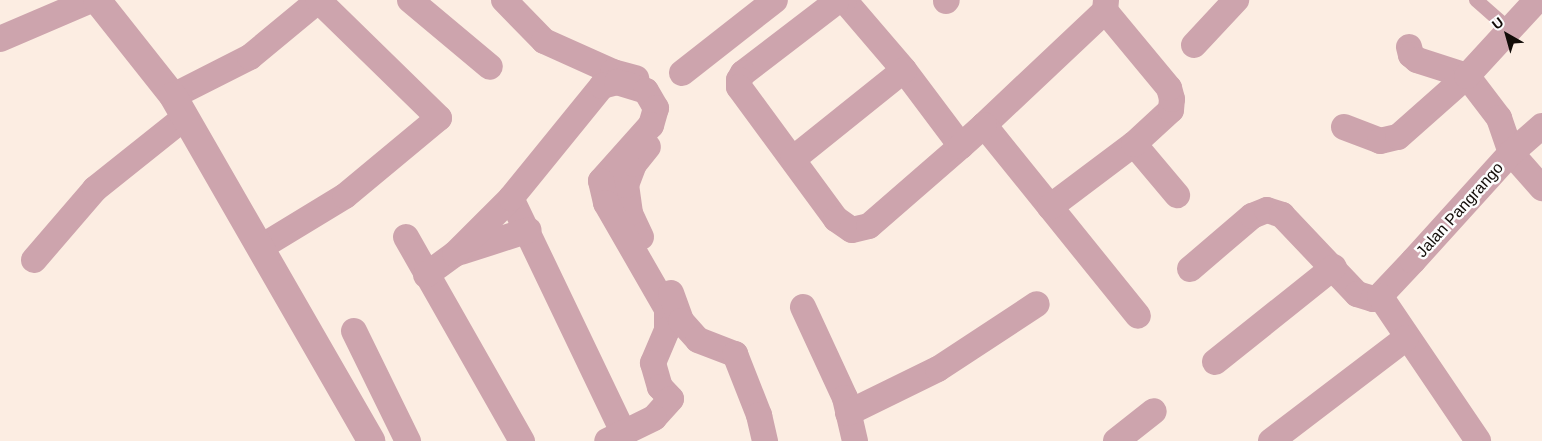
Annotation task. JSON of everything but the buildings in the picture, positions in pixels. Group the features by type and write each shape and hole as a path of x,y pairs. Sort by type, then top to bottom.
{"street":[{"path":"0,39 91,0"},
{"path":"97,0 179,107 371,441"},
{"path":"34,260 95,189 179,107 250,57 319,0 439,118 345,196 261,247"},
{"path":"410,0 490,67"},
{"path":"504,0 544,41 613,72 640,78 660,92 669,106 662,129 634,164 626,185 630,212 668,285 681,321 698,340 735,354 759,415 765,441"},
{"path":"682,73 774,0"},
{"path":"961,146 904,70 844,0 836,2 743,72 739,87 836,219 852,230 869,226 961,146 1106,6 1169,88 1172,99 1171,110 1134,144 1050,207"},
{"path":"1194,45 1236,0"},
{"path":"1344,127 1380,141 1392,139 1467,76 1537,0"},
{"path":"1409,47 1411,55 1417,60 1467,76 1498,118 1511,153 1542,188"},
{"path":"793,159 904,70"},
{"path":"426,275 455,254 512,198 602,86 617,82 646,91 656,108 651,126 601,181 606,203 667,309 666,330 653,363 660,387 671,400 654,418 616,437 529,230 512,198"},
{"path":"984,125 1138,316"},
{"name":"Jalan Pangrango","path":"1380,296 1511,153 1542,126"},
{"path":"1134,144 1177,195"},
{"path":"1190,268 1252,216 1268,210 1282,214 1334,267 1357,294 1373,299 1380,296 1467,437"},
{"path":"455,254 529,230"},
{"path":"406,237 522,441"},
{"path":"1215,362 1334,267"},
{"path":"848,413 938,369 1037,304"},
{"path":"803,307 848,413 855,441"},
{"path":"354,331 408,441"},
{"path":"1271,441 1406,338"},
{"path":"1116,441 1154,411"}],"lane":[{"path":"1476,0 1510,30"}]}
